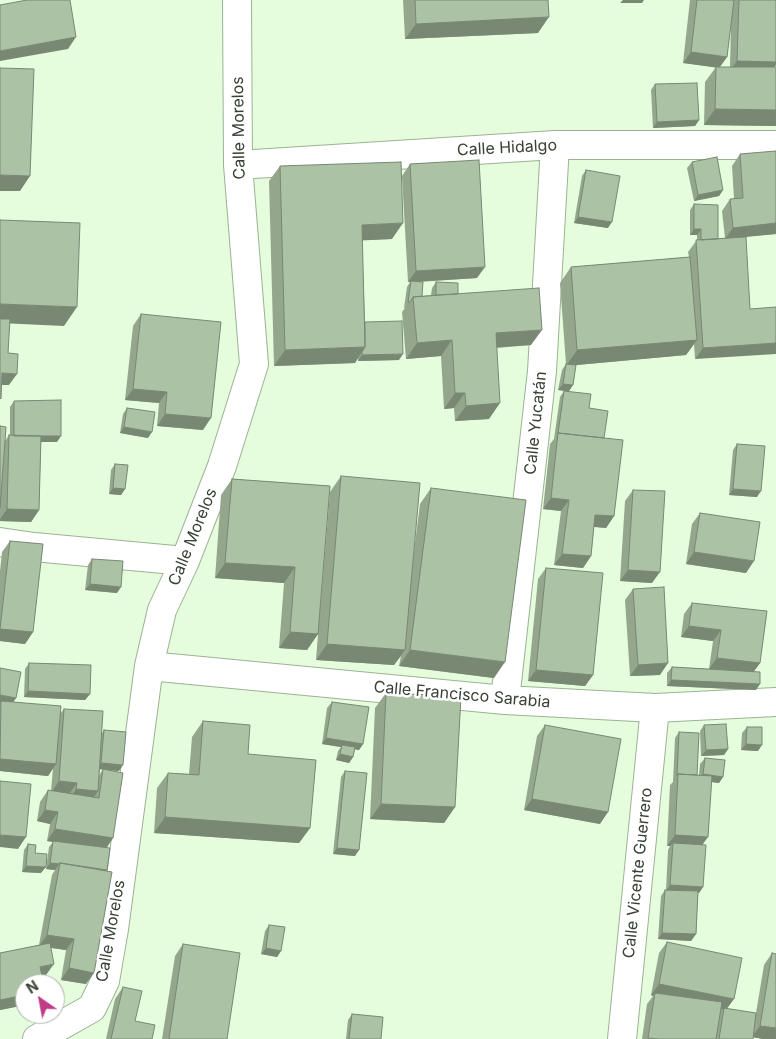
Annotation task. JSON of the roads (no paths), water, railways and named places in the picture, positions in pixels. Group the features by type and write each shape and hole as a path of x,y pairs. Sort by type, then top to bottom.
{"street":[{"name":"Calle Morelos","path":"37,1039 92,1008 105,981 114,929 149,666 162,610 185,561 222,466 254,364 238,165 237,3"},
{"name":"Calle Hidalgo","path":"238,165 555,145 776,145"},
{"name":"Calle Yucatán","path":"505,700 542,370 555,145"},
{"path":"0,542 34,547 185,561"},
{"name":"Calle Francisco Sarabia","path":"149,666 505,700 655,708 776,702"},
{"name":"Calle Vicente Guerrero","path":"622,1039 655,708"}]}
